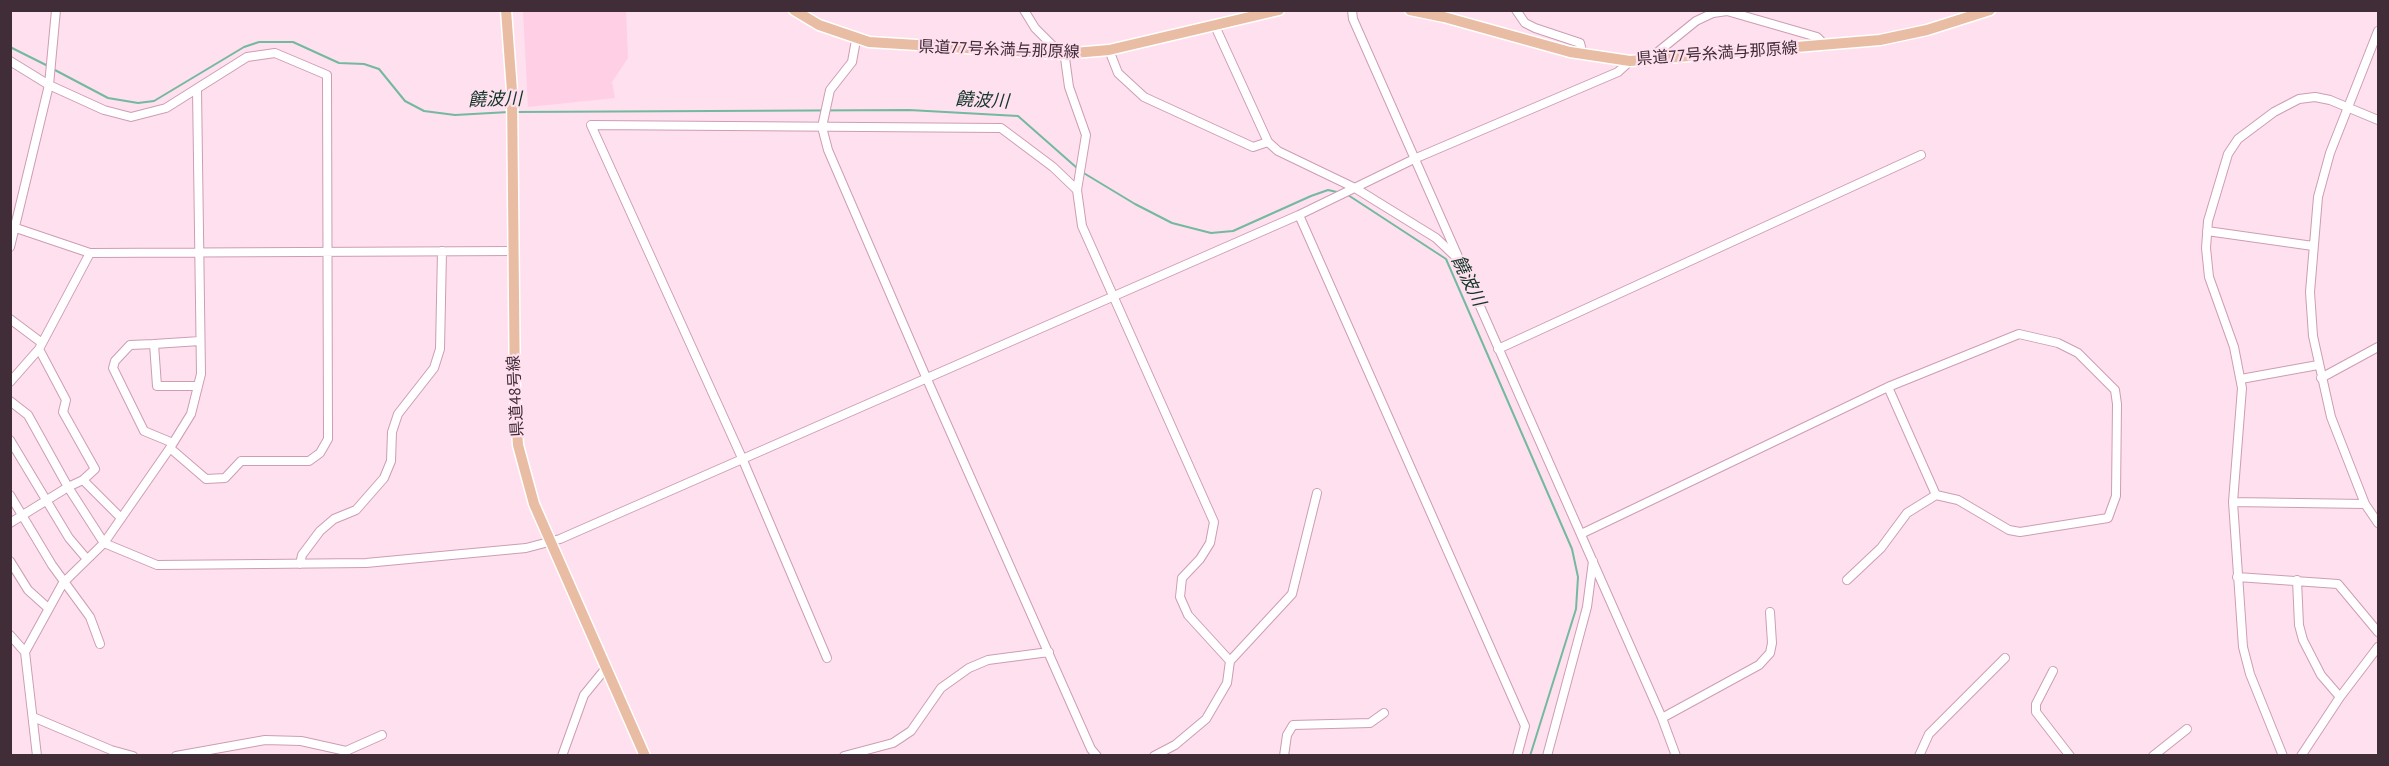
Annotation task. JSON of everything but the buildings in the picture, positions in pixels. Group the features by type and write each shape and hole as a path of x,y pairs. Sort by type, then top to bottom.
{"main road":[{"name":"県道48号線","path":"506,10 513,117 514,398 518,445 529,489 551,543 645,756"},
{"name":"県道77号糸満与那原線","path":"794,10 819,26 856,40 897,46 1062,54 1109,50 1280,10"},
{"name":"県道77号糸満与那原線","path":"1410,10 1583,55 1630,61 1826,46 1927,30 1990,10"}],"street":[{"path":"10,247 13,226 49,85 56,10"},
{"path":"1024,10 1035,28 1065,58 1069,87 1086,135 1077,190 1082,226 1111,296 1214,522 1210,543 1200,559 1182,578 1180,597 1188,615 1230,661"},
{"path":"1352,10 1353,19 1593,560 1662,718 1676,756"},
{"path":"1516,10 1525,23 1580,44 1583,55"},
{"path":"1656,60 1659,51 1704,16 1727,11 1753,14 1817,37 1826,46"},
{"path":"1215,26 1268,142 1278,151 1355,188 1436,238 1458,259"},
{"path":"2379,31 2330,153 2318,197 2310,292 2318,365 2343,452 2365,504 2379,523"},
{"path":"856,40 852,62 830,90 822,127 828,150 1091,749 1097,756"},
{"path":"1109,50 1118,73 1144,97 1253,147 1268,142"},
{"path":"10,61 49,85 104,110 131,117 166,108 247,57 275,53 327,75 328,440 321,453 309,461 241,461 225,478 206,479 171,445 144,431 113,369 115,361 130,345 200,341"},
{"path":"10,400 28,415 68,486 104,543 157,565 404,561 526,548 551,543 1299,215 1414,159 1618,72 1630,61"},
{"path":"25,652 66,580 86,558 104,543 191,414 201,374 197,89"},
{"path":"2283,756 2250,674 2243,647 2233,502 2241,379 2234,347 2209,278 2207,231 2228,154 2238,140 2274,112 2299,99 2314,97 2330,100 2379,120"},
{"path":"827,658 742,458 591,125 1001,129 1053,167 1077,190"},
{"path":"1498,349 1921,155"},
{"path":"1299,215 1525,726 1517,756"},
{"path":"13,226 90,253 514,251"},
{"path":"2207,231 2313,246"},
{"path":"300,564 302,555 320,531 334,519 356,510 384,478 391,461 392,432 398,414 434,368 440,349 442,251"},
{"path":"10,382 41,346 69,298 90,253"},
{"path":"10,319 41,346 66,400 63,412 95,469 83,480 68,486 10,523"},
{"path":"1581,534 1888,387 2019,334 2058,344 2078,353 2115,390 2117,404 2116,496 2108,518 2020,532 2009,530 1959,500 1936,495 1907,513 1881,548 1847,580"},
{"path":"154,344 157,386 198,386"},
{"path":"2321,378 2379,347"},
{"path":"2241,379 2318,365"},
{"path":"1888,387 1936,495"},
{"path":"10,440 69,538 86,558"},
{"path":"83,480 121,518"},
{"path":"1154,756 1175,745 1206,719 1227,682 1230,661 1268,623 1292,594 1317,493"},
{"path":"10,495 52,565 66,580 90,617 100,644"},
{"path":"2233,502 2365,504"},
{"path":"1547,756 1587,607 1593,560"},
{"path":"10,561 28,590 48,608"},
{"path":"2237,577 2338,584 2379,632"},
{"path":"2296,580 2299,625 2303,640 2321,675 2340,697"},
{"path":"1662,718 1759,665 1770,653 1772,643 1770,612"},
{"path":"10,635 25,652 37,756"},
{"path":"2301,756 2340,697 2379,647"},
{"path":"844,756 893,743 911,731 941,688 969,668 988,660 1048,652"},
{"path":"1919,756 1929,734 2005,658"},
{"path":"562,756 584,695 606,668"},
{"path":"2053,671 2040,696 2036,712 2070,756"},
{"path":"1284,756 1287,735 1293,725 1370,723 1384,713"},
{"path":"33,717 111,750 133,756"},
{"path":"2153,756 2187,729"},
{"path":"176,756 265,740 301,741 346,751 382,735"}],"shaded area":[{"path":"523,11 626,11 628,58 612,82 615,98 528,107"}],"waterway":[{"name":"饒波川","path":"53,69 108,98 138,103 154,101 244,47 259,42 293,42 339,63 364,64 379,69 405,101 424,111 455,115 509,112"},
{"name":"饒波川","path":"10,47 48,66"},
{"name":"饒波川","path":"515,112 909,110 1018,116 1077,168"},
{"name":"饒波川","path":"1082,172 1172,223 1211,233 1233,231 1311,196 1328,190 1337,192"},
{"name":"饒波川","path":"1348,195 1446,259 1572,549 1578,577 1576,609 1530,756"}]}
